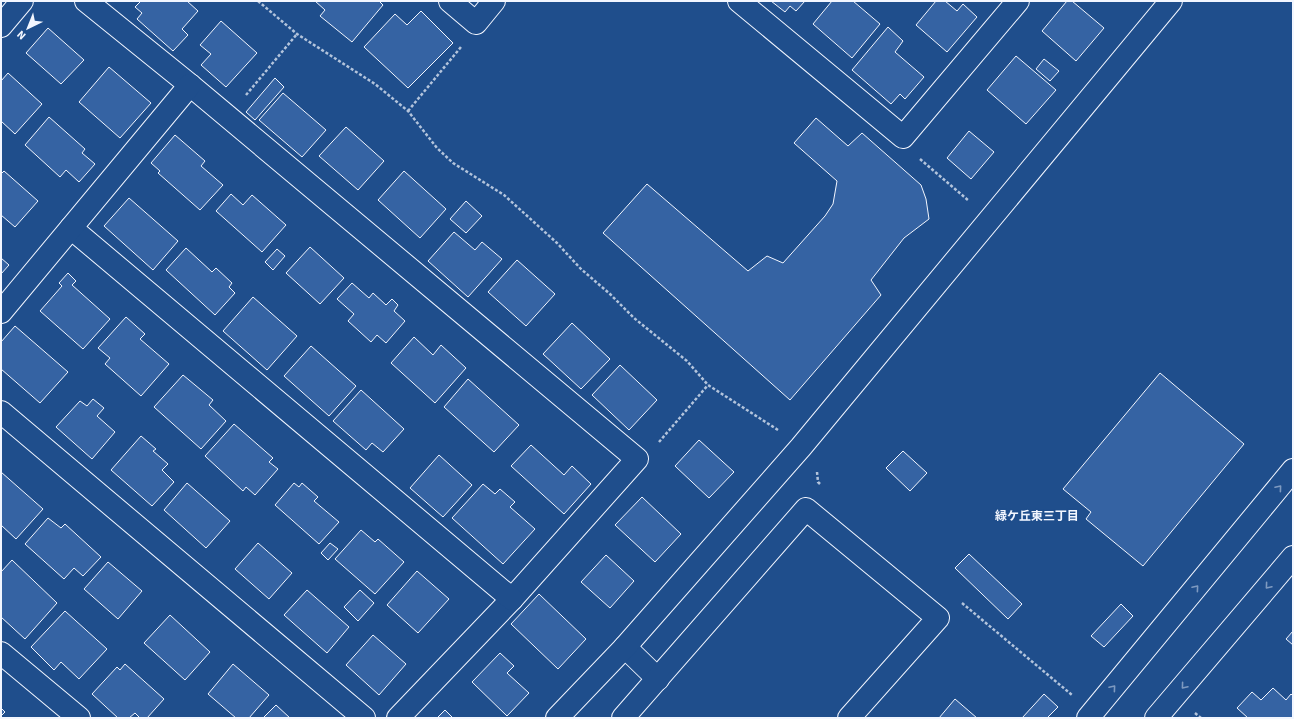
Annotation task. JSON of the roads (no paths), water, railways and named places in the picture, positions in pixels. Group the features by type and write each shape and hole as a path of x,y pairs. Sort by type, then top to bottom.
{"street":[{"path":"1,26 22,1"},
{"path":"86,1 190,85 637,459 512,599 398,718"},
{"path":"450,1 476,23 494,1"},
{"path":"739,1 903,137 1018,1"},
{"path":"557,718 625,647 801,447 1171,1"},
{"path":"1,312 190,85"},
{"path":"70,228 512,599"},
{"path":"1,412 364,718"},
{"path":"1088,718 1293,470"},
{"path":"623,718 806,509 938,618 849,718"},
{"path":"1156,718 1293,557"},
{"path":"625,647 658,679"},
{"path":"1,653 79,718"}],"district":[{"name":"緑ケ丘東三丁目","path":"1037,516"}]}
